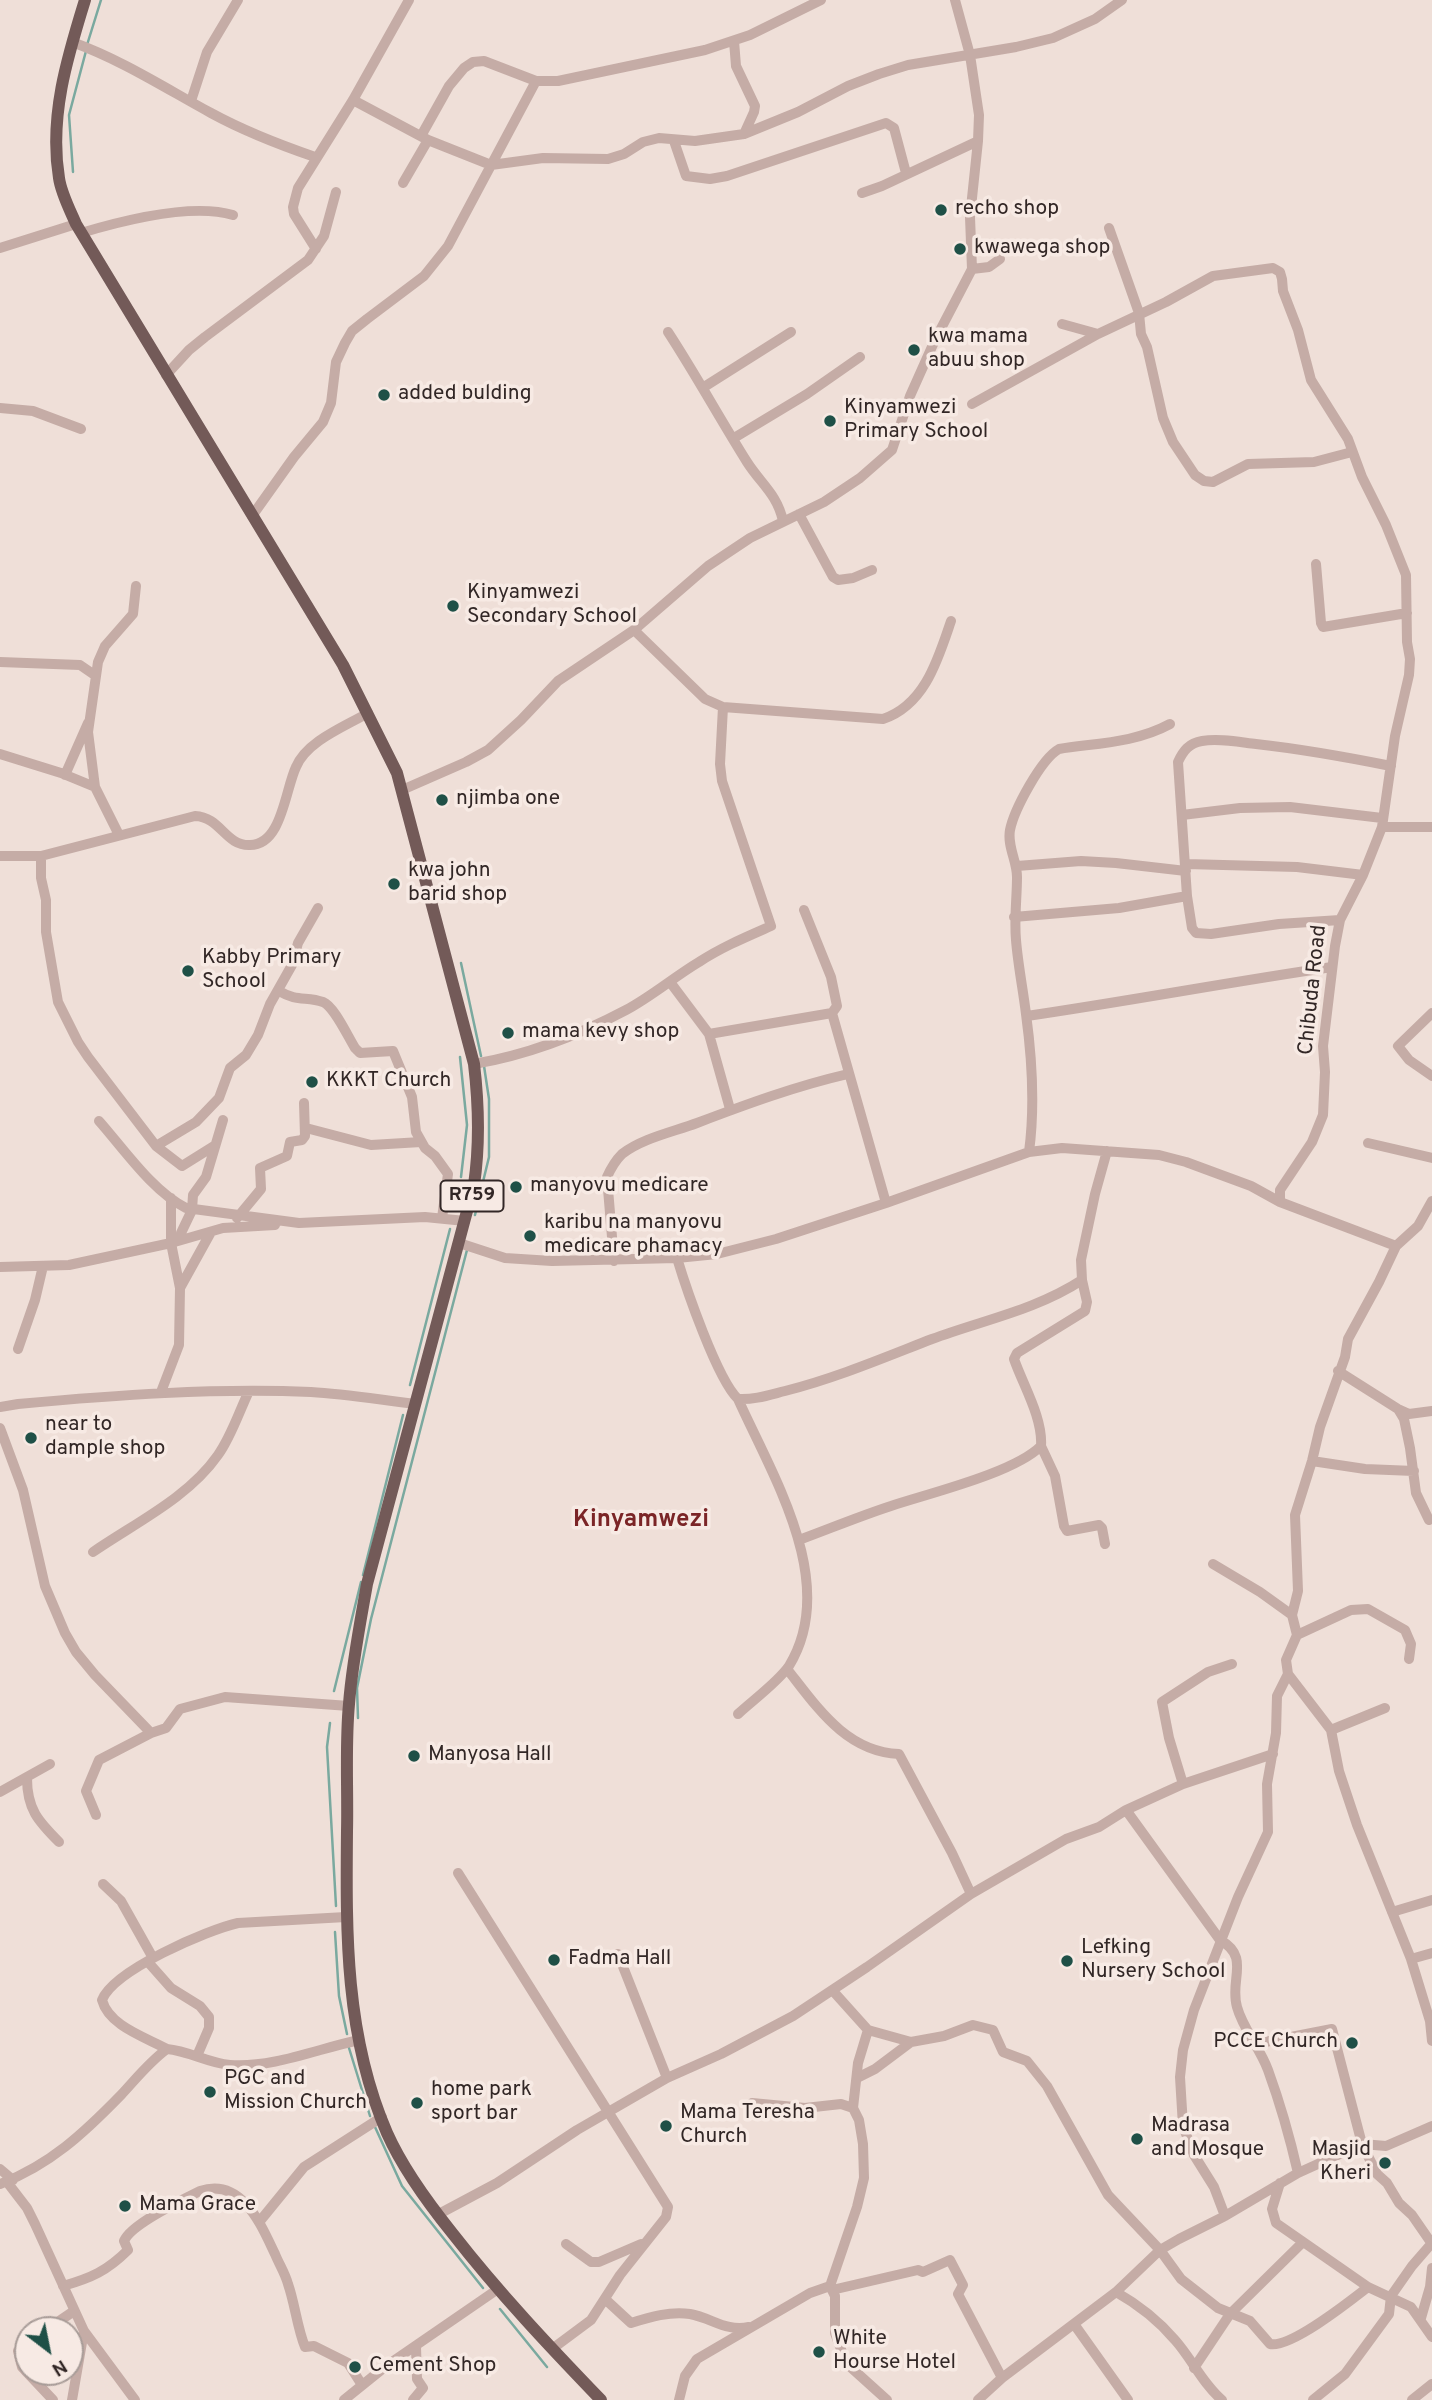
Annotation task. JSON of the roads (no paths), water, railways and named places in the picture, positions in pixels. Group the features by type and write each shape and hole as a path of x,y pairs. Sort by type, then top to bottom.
{"main road":[{"name":"R759","path":"85,0 59,97 59,179 78,228 342,665 397,773 474,1064 479,1111 479,1150 474,1185 367,1584 356,1643 349,1706 346,1917 351,1989 359,2040 370,2087 387,2133 437,2215 498,2289 601,2400"}],"street":[{"path":"191,101 207,52 238,0"},
{"path":"317,249 298,223 293,207 298,188 353,100 409,0"},
{"path":"403,183 449,86 464,68 473,62 484,61 536,80 558,80 686,54 734,41 821,0"},
{"path":"402,790 488,750 558,681 634,630 708,566 750,538 824,502 859,478 892,450 910,396 935,340 972,269 970,217 979,115 970,55 955,0"},
{"path":"353,100 424,138 491,166 543,158 617,158 651,139 713,140 744,134 798,112 848,86 908,65 1054,38 1095,19 1122,0"},
{"path":"734,41 736,66 755,106 744,134"},
{"path":"72,42 156,80 247,131 315,157"},
{"path":"252,516 327,414 336,362 352,331 424,276 448,246 536,80"},
{"path":"674,141 686,176 710,179 727,176 886,123 894,128 906,173"},
{"path":"862,193 883,186 978,141"},
{"path":"166,375 189,350 308,260 324,236 336,192"},
{"path":"0,248 78,228 152,216 219,211 233,215"},
{"path":"1109,228 1139,313 1141,334 1147,347 1163,418 1184,461 1195,475 1203,481 1220,480 1248,464 1314,462 1352,452"},
{"path":"972,269 989,267 1000,259"},
{"name":"Chibuda Road","path":"1139,313 1166,302 1213,276 1273,268 1280,272 1283,291 1298,330 1311,380 1348,439 1406,575 1409,675 1395,736 1382,822 1363,875 1340,920 1323,1046 1325,1072 1322,1115 1311,1142 1280,1190 1280,1202"},
{"path":"972,404 1139,313"},
{"path":"1062,324 1098,334"},
{"path":"668,332 756,475 776,498 783,521"},
{"path":"704,387 790,332"},
{"path":"734,438 807,394 860,357"},
{"path":"0,408 33,411 81,429"},
{"path":"799,514 833,577 838,580 853,578 872,570"},
{"path":"1316,564 1323,627 1407,613"},
{"path":"119,835 100,803 95,787 90,757 89,721 97,662 105,646 133,614 136,586"},
{"path":"634,630 705,699 723,707 883,719 896,715 908,706 924,687 939,659 951,621"},
{"path":"0,662 79,665 96,676"},
{"path":"474,1064 520,1054 628,1009 733,942 771,926 723,781 720,764 723,707"},
{"path":"0,856 41,856 195,816 206,816 234,841 256,845 273,832 291,777 304,754 368,713"},
{"path":"65,775 89,721"},
{"path":"1029,1152 1030,1063 1027,1016 1014,918 1017,866 1010,842 1013,821 1047,758 1059,749 1121,741 1170,724"},
{"path":"1340,920 1196,933 1192,928 1187,896 1178,761 1183,751 1192,744 1202,741 1235,741 1391,766"},
{"path":"0,754 95,787"},
{"path":"1182,815 1240,808 1290,807 1432,827"},
{"path":"41,856 41,878 46,900 46,932 58,1002 83,1049 156,1146 182,1166 214,1146"},
{"path":"1017,866 1082,862 1186,867 1297,867 1363,875"},
{"path":"1014,918 1119,908 1187,896"},
{"path":"156,1146 178,1134 213,1107 230,1068 252,1046 270,1004 292,965 298,943 318,908"},
{"path":"709,1034 832,1013 837,1006 831,977 804,910"},
{"path":"1027,1016 1332,967"},
{"path":"670,982 709,1034 730,1109"},
{"path":"279,991 291,998 320,1001 329,1005 360,1053 394,1051 412,1097 416,1132 448,1174 442,1219"},
{"path":"832,1013 886,1203"},
{"path":"1432,1013 1398,1046 1409,1060 1432,1076"},
{"path":"614,1261 607,1177 616,1160 643,1142 730,1109 805,1084 848,1074"},
{"path":"223,1228 242,1214 261,1189 260,1168 287,1156 290,1142 302,1140 306,1128 304,1103"},
{"path":"176,1241 192,1210 193,1195 205,1177 223,1120"},
{"path":"99,1121 146,1175 178,1204 192,1210 299,1223"},
{"path":"306,1128 372,1145 421,1142"},
{"path":"1368,1143 1432,1158"},
{"path":"459,1243 505,1258 552,1261 614,1261 717,1254 776,1240 1029,1152 1062,1148 1159,1155 1186,1162 1251,1186 1280,1202 1396,1246"},
{"path":"1105,1544 1099,1525 1067,1531 1064,1526 1055,1476 1041,1446 1042,1436 1035,1410 1014,1359 1017,1353 1084,1311 1087,1302 1081,1260 1107,1152"},
{"path":"161,1392 179,1345 180,1288 170,1198"},
{"path":"1432,1201 1418,1227 1396,1246 1356,1321 1320,1427 1295,1515 1298,1591 1292,1615 1297,1636 1286,1660 1288,1674 1331,1730 1339,1771 1350,1803 1411,1959 1430,2021 1432,2041"},
{"path":"0,1266 69,1265 223,1228 425,1217 465,1221"},
{"path":"180,1288 211,1232"},
{"path":"677,1258 727,1384 738,1399 788,1507 799,1540 808,1603 797,1649 787,1669 738,1714"},
{"path":"18,1349 35,1300 43,1266"},
{"path":"738,1399 749,1400 808,1385 865,1366 934,1338 1047,1300 1082,1280"},
{"path":"1338,1371 1409,1414 1432,1411"},
{"path":"0,1407 161,1392 249,1391 314,1392 416,1404"},
{"path":"93,1552 173,1499 201,1476 220,1454 249,1391"},
{"path":"1398,1409 1404,1419 1416,1493 1429,1520"},
{"path":"0,1428 23,1490 45,1586 65,1633 95,1675 150,1733"},
{"path":"799,1540 886,1507 1004,1468 1027,1459 1041,1446"},
{"path":"1312,1461 1365,1469 1414,1471"},
{"path":"1213,1564 1292,1615"},
{"path":"1297,1636 1343,1613 1359,1608 1368,1609 1405,1630 1412,1644 1409,1659"},
{"path":"1183,1784 1169,1738 1162,1702 1208,1672 1232,1664"},
{"path":"787,1669 837,1728 850,1739 881,1754 899,1754 971,1894"},
{"path":"1225,2216 1214,2187 1194,2155 1183,2126 1180,2077 1183,2050 1194,2010 1220,1940 1268,1832 1267,1784 1276,1733 1277,1696 1288,1674"},
{"path":"96,1815 86,1791 99,1760 150,1733 166,1728 180,1709 225,1697 349,1706"},
{"path":"1331,1730 1385,1708"},
{"path":"437,2215 498,2183 577,2130 667,2078 722,2054 793,2016 971,1894 1066,1839 1099,1827 1126,1810 1183,1784 1273,1754"},
{"path":"0,1792 50,1764"},
{"path":"27,1778 27,1799 36,1816 59,1842"},
{"path":"1126,1810 1220,1940 1236,1952 1237,2010 1267,2068 1298,2173"},
{"path":"458,1872 668,2207 666,2217 620,2275 591,2320 552,2349"},
{"path":"103,1884 121,1901 151,1960 171,1988 200,2006 209,2017 209,2028 197,2056"},
{"path":"1392,1912 1432,1900"},
{"path":"346,1917 238,1923 206,1933 151,1960 109,1989 102,2000 117,2021 167,2049 227,2065 250,2066 359,2040"},
{"path":"1411,1959 1432,1953"},
{"path":"618,1954 667,2078"},
{"path":"833,1991 869,2030 911,2042"},
{"path":"857,2078 911,2042 944,2036 973,2025 993,2029 1003,2052 1027,2061 1047,2086 1108,2195 1160,2250 1181,2279 1230,2314 1250,2321 1265,2342 1277,2345 1297,2336 1336,2312 1368,2287"},
{"path":"1255,2044 1332,2029 1362,2144 1377,2174 1412,2215 1431,2245 1432,2262"},
{"path":"869,2030 858,2063 853,2108 859,2120 863,2144 864,2178 831,2288 835,2296 835,2333 846,2363 887,2400"},
{"path":"7,2182 53,2158 77,2138 156,2056 167,2049"},
{"path":"752,2103 805,2108 841,2104 853,2108"},
{"path":"260,2221 304,2167 382,2118"},
{"path":"978,2400 1002,2378 1116,2292 1160,2250 1298,2173 1362,2144 1386,2146 1432,2126"},
{"path":"0,2169 27,2208 76,2316"},
{"path":"1280,2183 1272,2209 1276,2223 1368,2287 1411,2307 1432,2337"},
{"path":"63,2286 92,2278 118,2260 128,2250 124,2241 127,2234 138,2224 206,2189 230,2193 247,2202 260,2221 288,2282 305,2347 314,2346 348,2363 362,2385"},
{"path":"566,2244 591,2262 599,2262 647,2241"},
{"path":"1194,2368 1230,2314 1303,2242"},
{"path":"1313,2400 1345,2374 1389,2314 1391,2296 1431,2245"},
{"path":"679,2400 685,2376 697,2359 810,2293 918,2270 923,2272 950,2260 963,2285 958,2294 1002,2378"},
{"path":"1421,2318 1430,2287 1432,2268"},
{"path":"344,2400 498,2289"},
{"path":"1116,2292 1136,2303 1176,2341 1194,2368 1222,2400"},
{"path":"606,2299 631,2323 653,2316 679,2313 694,2315 724,2327 739,2329 755,2325"},
{"path":"67,2316 74,2311"},
{"path":"1074,2324 1128,2400"},
{"path":"84,2331 135,2400"},
{"path":"413,2400 422,2388 417,2379 416,2347"},
{"path":"1412,2400 1432,2384"},
{"path":"40,2386 53,2400"}],"waterway":[{"path":"87,45 101,0"},
{"path":"73,172 69,115 86,51"},
{"path":"461,963 481,1056"},
{"path":"460,1057 467,1125 461,1177"},
{"path":"475,1215 489,1157 489,1099 484,1066"},
{"path":"410,1385 450,1229"},
{"path":"358,1718 357,1688 371,1619 467,1250"},
{"path":"363,1575 403,1415"},
{"path":"334,1691 361,1582"},
{"path":"330,1723 327,1747 336,1906"},
{"path":"335,1932 339,1996 347,2034"},
{"path":"349,2048 370,2116"},
{"path":"375,2127 402,2186 483,2288"},
{"path":"500,2309 547,2367"}],"place":[{"name":"recho shop","path":"941,210"},
{"name":"kwawega shop","path":"960,249"},
{"name":"kwa mama abuu shop","path":"914,350"},
{"name":"added bulding","path":"384,395"},
{"name":"Kinyamwezi Primary School","path":"830,421"},
{"name":"Kinyamwezi Secondary School","path":"453,606"},
{"name":"njimba one","path":"442,800"},
{"name":"kwa john barid shop","path":"394,884"},
{"name":"Kabby Primary School","path":"188,971"},
{"name":"mama kevy shop","path":"508,1033"},
{"name":"KKKT Church","path":"312,1082"},
{"name":"manyovu medicare","path":"516,1187"},
{"name":"karibu na manyovu medicare phamacy","path":"530,1236"},
{"name":"near to dample shop","path":"31,1438"},
{"name":"Manyosa Hall","path":"414,1756"},
{"name":"Fadma Hall","path":"554,1960"},
{"name":"Lefking Nursery School","path":"1067,1961"},
{"name":"PCCE Church","path":"1352,2043"},
{"name":"PGC and Mission Church","path":"210,2092"},
{"name":"home park sport bar","path":"417,2103"},
{"name":"Mama Teresha Church","path":"666,2126"},
{"name":"Madrasa and Mosque","path":"1137,2139"},
{"name":"Masjid Kheri","path":"1385,2163"},
{"name":"Mama Grace","path":"125,2206"},
{"name":"White Hourse Hotel","path":"819,2352"},
{"name":"Cement Shop","path":"355,2367"}],"district":[{"name":"Kinyamwezi","path":"641,1521"}]}
